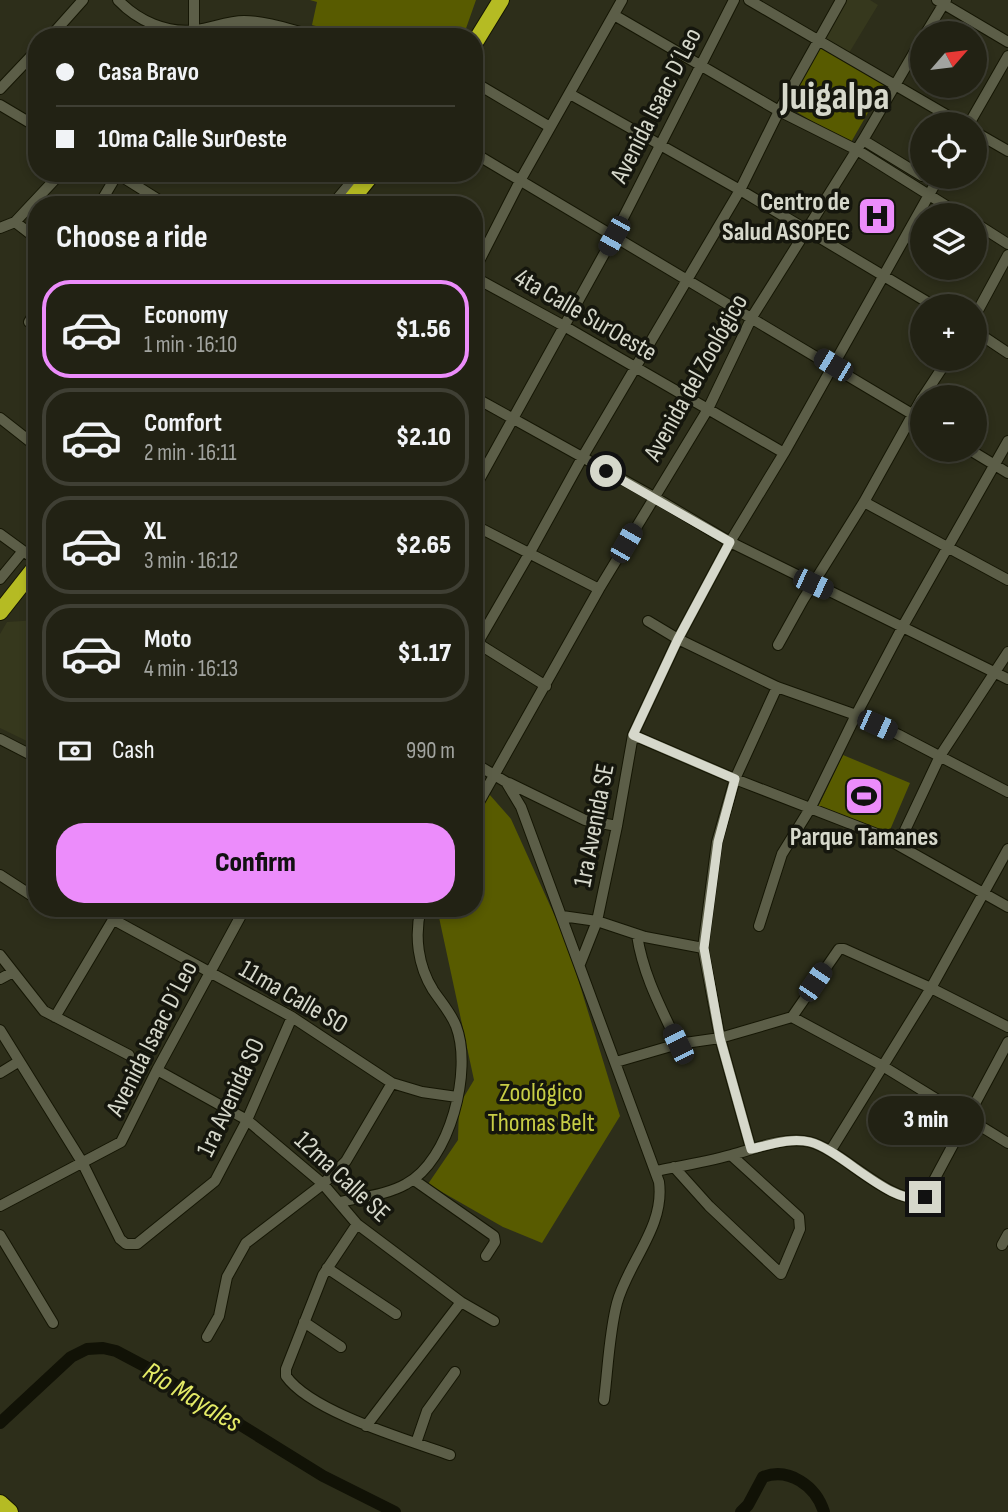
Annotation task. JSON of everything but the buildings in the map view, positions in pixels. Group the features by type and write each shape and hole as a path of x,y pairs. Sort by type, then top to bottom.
{"highway":[{"path":"483,29 501,0"},
{"path":"0,612 28,575"},
{"path":"0,1503 10,1512"}],"street":[{"path":"58,28 83,0"},
{"path":"118,0 129,11 166,28"},
{"path":"192,28 194,0"},
{"path":"483,253 521,179 622,0"},
{"name":"Avenida Isaac D´Leo","path":"483,473 614,236 734,0"},
{"path":"750,0 941,112"},
{"path":"483,631 740,190 779,111 841,0"},
{"path":"932,21 942,1 1008,41"},
{"path":"614,15 779,111 857,150 941,203"},
{"path":"215,28 244,21 276,28"},
{"path":"976,112 1008,56"},
{"path":"0,89 28,59"},
{"name":"Avenida del Zoológico","path":"483,795 599,589 708,409 752,317 857,150 910,59"},
{"path":"483,87 550,127"},
{"path":"570,94 740,190 914,294"},
{"path":"0,105 28,122"},
{"path":"987,139 1008,151"},
{"path":"863,140 910,168"},
{"path":"483,158 910,413"},
{"path":"39,196 53,182"},
{"path":"130,182 153,196"},
{"path":"340,196 351,182"},
{"name":"1ra Avenida SE","path":"580,964 597,921 633,735 678,639 730,542 784,453 932,189"},
{"path":"0,228 15,222 28,208"},
{"path":"15,222 28,232"},
{"path":"987,231 1008,244"},
{"path":"987,294 1008,255"},
{"name":"4ta Calle SurOeste","path":"483,282 565,326 784,453"},
{"path":"987,339 1008,353"},
{"path":"483,402 730,542 1008,679"},
{"path":"0,418 28,440"},
{"path":"778,645 910,428"},
{"path":"759,926 777,863 811,807 856,715 1008,441"},
{"path":"987,460 1008,473"},
{"path":"864,502 1008,580"},
{"path":"483,530 599,589"},
{"path":"0,534 28,555"},
{"path":"0,579 23,551"},
{"path":"648,621 678,639 777,687 856,715 1008,792"},
{"path":"483,649 546,686"},
{"path":"899,844 940,756 1008,652"},
{"path":"751,1149 720,1038 704,948 718,842 735,779 777,687"},
{"path":"633,735 899,844 1008,907"},
{"path":"0,739 28,753"},
{"path":"483,769 585,820 617,826"},
{"path":"506,782 521,807 562,916 656,1171 660,1192 653,1224 618,1300 604,1400"},
{"path":"831,1150 881,1065 931,988 1008,849"},
{"path":"0,876 28,893"},
{"path":"562,916 597,921 637,935 704,948"},
{"path":"55,1017 116,917"},
{"name":"Avenida Isaac D´Leo","path":"0,1206 121,1142 240,917"},
{"path":"340,1202 393,1190 414,1180 425,1168 454,1116 462,1065 460,1041 451,1015 432,987 421,964 417,928 419,917"},
{"name":"11ma Calle SO","path":"114,920 292,1017 392,1083 422,1092 457,1097"},
{"path":"637,935 648,980 678,1044"},
{"path":"616,1062 678,1044 720,1038 792,1017 835,952 844,949 931,988 1008,1027"},
{"path":"0,955 39,1005 55,1017 128,1055"},
{"path":"0,979 13,972"},
{"name":"1ra Avenida SO","path":"82,1162 120,1239 126,1244 137,1244 215,1181 247,1120 292,1017"},
{"path":"792,1017 881,1065 1008,1143"},
{"path":"0,1030 82,1162"},
{"path":"656,1171 751,1149 801,1141 831,1150 876,1183 913,1199 925,1197 1008,1042"},
{"path":"0,1073 18,1062"},
{"name":"12ma Calle SE","path":"157,1070 247,1120 323,1184 356,1224 461,1302 494,1321"},
{"path":"207,1337 219,1316 227,1277 246,1243 323,1184 346,1161 392,1083"},
{"path":"674,1167 709,1206 780,1274 800,1229 799,1217 732,1155"},
{"path":"414,1180 494,1236 495,1242 486,1256"},
{"path":"356,1224 327,1268 286,1368 286,1376 302,1393 366,1426 450,1455"},
{"path":"1002,1245 1008,1234"},
{"path":"0,1235 53,1323"},
{"path":"327,1268 396,1314"},
{"path":"366,1426 461,1302"},
{"path":"304,1322 341,1347"},
{"path":"416,1443 428,1410 455,1372"}],"shaded area":[{"path":"845,0 870,0 878,5 849,53 823,39"},
{"path":"28,621 28,742 0,728 0,634 7,622"}],"green space":[{"path":"310,0 476,0 466,28 323,28 312,25 317,2"},
{"path":"821,44 885,83 850,144 785,105"},
{"name":"Parque Tamanes","path":"843,755 910,783 887,837 817,809"},
{"name":"Zoológico Thomas Belt","path":"489,794 511,819 567,943 620,1116 542,1243 503,1227 428,1184 458,1140 459,1105 474,1080 439,917 483,917 483,806"}],"waterway":[{"name":"Río Mayales","path":"0,1423 71,1357 87,1349 103,1348 116,1351 150,1369 323,1476 395,1512"},
{"name":"Río Mayales","path":"741,1512 748,1505 763,1477 773,1475 792,1477 800,1481 815,1494 824,1512"}],"place":[{"name":"Centro de Salud ASOPEC","path":"877,216"},
{"name":"Parque Tamanes","path":"864,796"}],"district":[{"name":"Juigalpa","path":"835,95"}],"route":[{"path":"606,471 730,542 678,639 633,735 735,779 718,842 704,955 720,1038 751,1149 789,1141 810,1142 831,1150 876,1183 913,1199 925,1197"}]}
